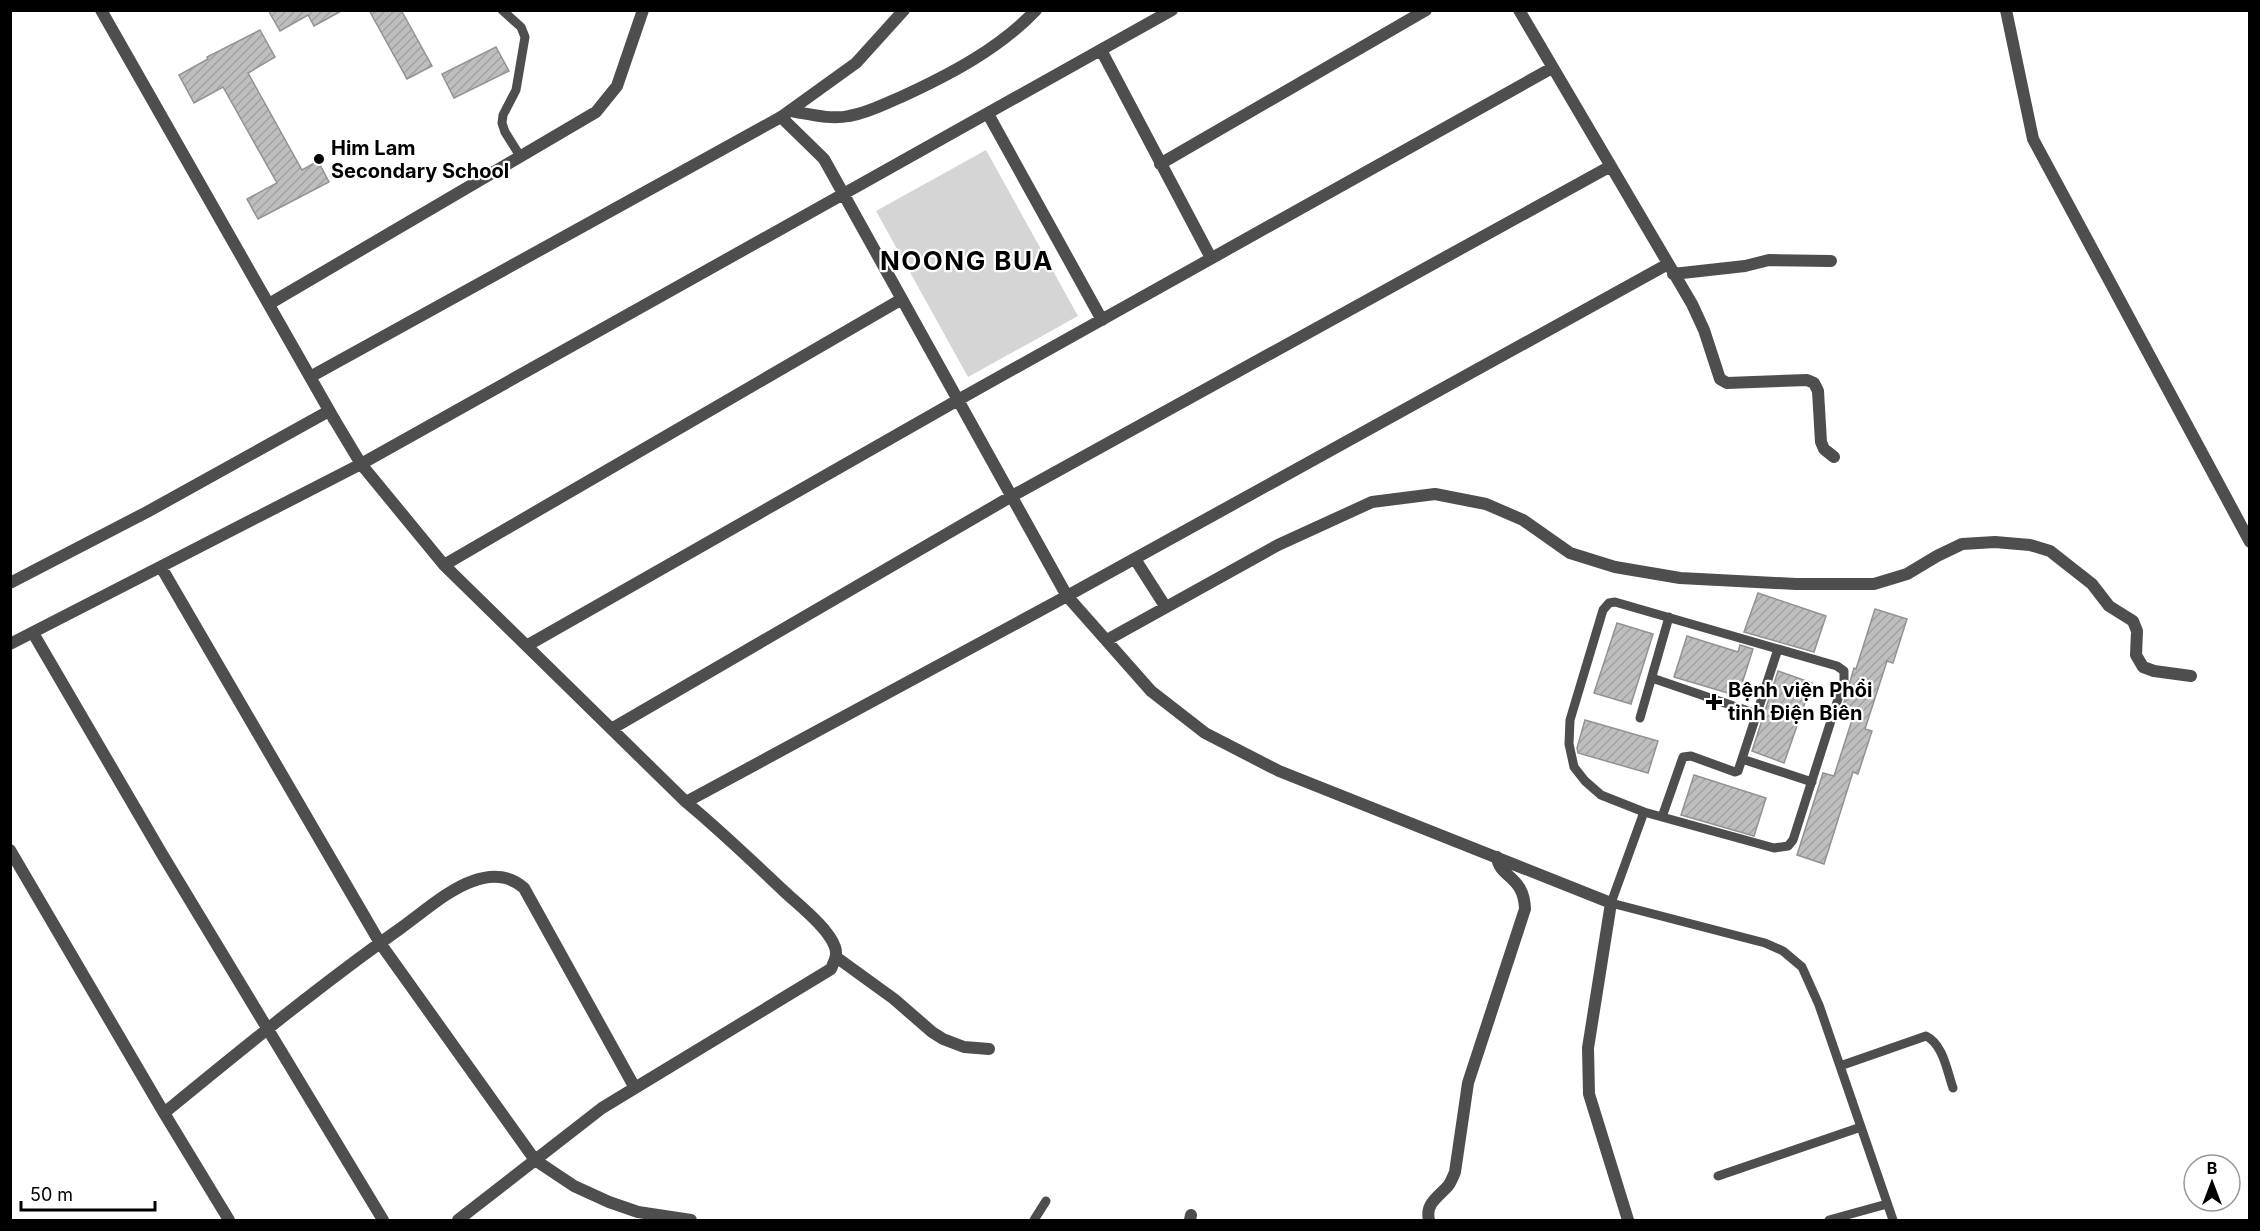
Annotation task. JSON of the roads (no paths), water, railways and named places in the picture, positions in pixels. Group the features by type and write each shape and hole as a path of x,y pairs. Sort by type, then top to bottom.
{"street":[{"path":"101,10 331,415 362,464 444,565 686,802 719,829 806,912 828,935 835,948 836,957 831,969 602,1108 458,1221"},
{"path":"268,304 596,112 617,87 643,10"},
{"path":"310,377 786,114 856,63 904,10"},
{"path":"786,114 847,117 869,111 932,82 997,45 1036,10"},
{"path":"10,644 362,464 1172,10"},
{"path":"1160,164 1426,10"},
{"path":"1519,10 1692,304 1704,330 1720,379 1727,383 1807,380 1814,383 1818,391 1821,442 1824,449 1834,457"},
{"path":"2006,10 2033,139 2250,542"},
{"path":"1101,50 1210,258"},
{"path":"528,645 1210,258 1552,68"},
{"path":"786,114 824,159 1067,596 1151,691 1205,733 1279,771 1611,903 1588,1048 1589,1094 1628,1221"},
{"path":"988,114 1102,320"},
{"path":"613,728 1012,496 1610,167"},
{"path":"686,802 1670,269 1745,266 1769,260 1831,261"},
{"path":"444,565 902,299"},
{"path":"10,583 331,415"},
{"path":"1107,640 1278,545 1372,502 1435,494 1486,504 1514,516 1570,554 1615,567 1680,578 1797,584 1875,584 1907,574 1962,544 1995,542 2030,545 2050,550 2092,584 2109,606 2133,621 2137,631 2136,655 2143,667 2154,671 2191,676"},
{"path":"1135,559 1166,606"},
{"path":"161,567 380,942 535,1160 574,1186 609,1202 638,1212 691,1221"},
{"path":"33,633 162,855 383,1221"},
{"path":"10,850 229,1221"},
{"path":"1429,1221 1427,1215 1430,1204 1449,1185 1455,1172 1468,1083 1525,909 1523,892 1511,876 1502,870 1497,857"},
{"path":"164,1113 267,1029 380,942 446,896 473,881 506,877 515,880 524,888 635,1088"},
{"path":"836,957 952,1044 989,1048"}],"lane":[{"path":"502,10 521,27 525,37 516,90 503,115 502,123 504,132 520,156"},
{"path":"1610,603 1621,603 1778,649 1837,666 1844,671 1844,680 1812,782 1793,840 1788,846 1773,848 1644,812 1601,795 1574,767 1569,744 1570,720 1603,610 1610,603"},
{"path":"1640,718 1669,617"},
{"path":"1662,817 1683,757 1691,756 1735,772 1738,771 1778,649"},
{"path":"1652,678 1757,714"},
{"path":"1742,759 1812,782"},
{"path":"1644,812 1611,903 1765,943 1793,958 1802,967 1819,1005 1893,1221"},
{"path":"1840,1066 1926,1036 1932,1039 1939,1048 1953,1088"},
{"path":"1718,1176 1861,1127"},
{"path":"1034,1221 1046,1201"},
{"path":"1829,1221 1887,1204"}],"place":[{"name":"Him Lam Secondary School","path":"319,159"},
{"name":"Bệnh viện Phổi tỉnh Điện Biên","path":"1714,702"}],"district":[{"name":"NOONG BUA","path":"967,261"}]}
